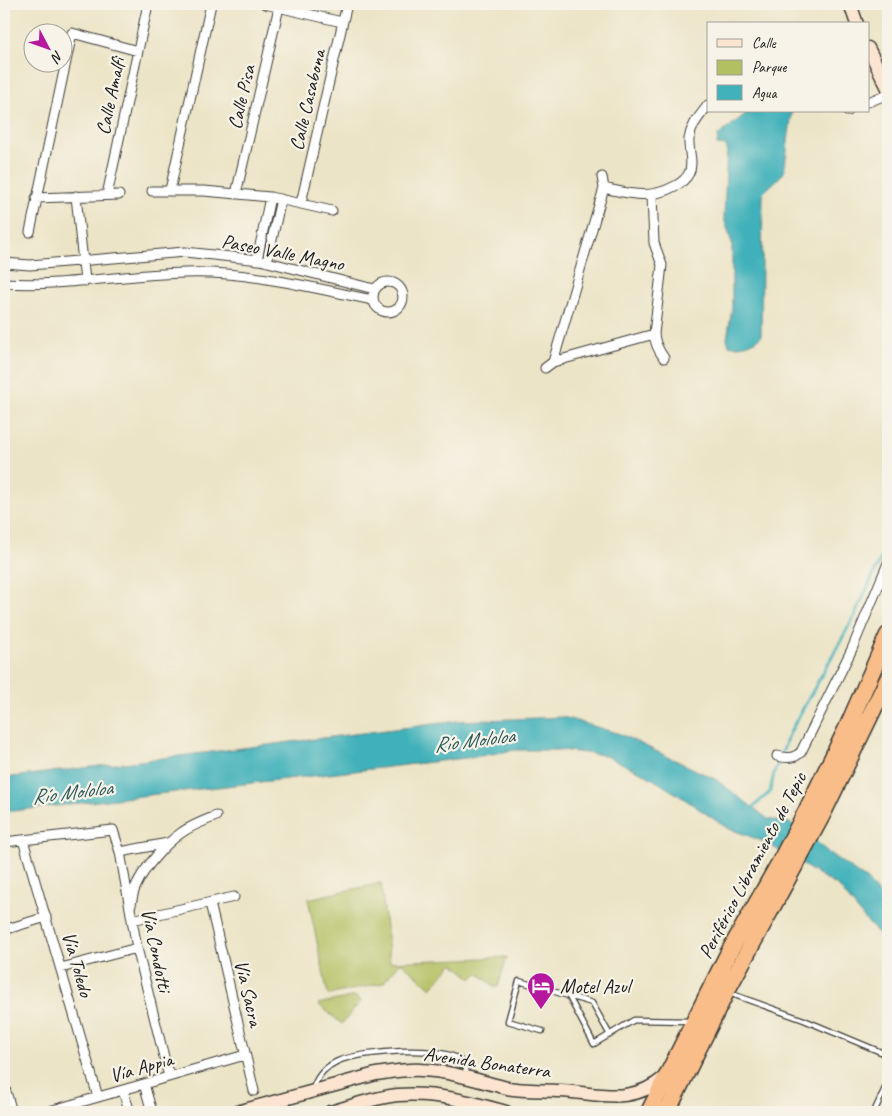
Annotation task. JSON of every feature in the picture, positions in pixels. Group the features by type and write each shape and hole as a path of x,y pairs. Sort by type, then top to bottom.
{"highway":[{"name":"Periférico Libramiento de Tepic","path":"814,813 847,728 888,634"},
{"name":"Periférico Libramiento de Tepic","path":"667,1112 814,813 888,679"},
{"name":"Periférico Libramiento de Tepic","path":"649,1112 728,954 786,868"}],"street":[{"name":"Calle Amalfi","path":"107,195 148,4"},
{"path":"170,190 211,4"},
{"path":"265,4 342,22"},
{"name":"Calle Casabona","path":"301,203 347,4"},
{"path":"850,4 856,22"},
{"name":"Calle Pisa","path":"236,194 279,7"},
{"path":"30,232 72,33 138,51"},
{"path":"870,52 888,88"},
{"path":"870,101 888,94"},
{"path":"604,188 635,195 652,195 680,184 689,174 691,160 689,139 694,123 707,106"},
{"path":"553,362 604,188 602,177"},
{"path":"152,191 170,190 270,197 332,211"},
{"path":"36,198 119,195"},
{"path":"652,195 654,242 662,265 654,343 664,358"},
{"path":"76,196 85,281"},
{"path":"257,260 270,197"},
{"path":"267,262 281,199"},
{"name":"Paseo Valle Magno","path":"4,263 30,265 185,252 257,260 374,289 381,283 389,282 397,285 402,292 403,300 399,308 391,313 383,312 376,308 372,300 259,277 185,272 31,285 4,283"},
{"path":"372,300 374,289"},
{"path":"545,368 553,362 654,334"},
{"path":"781,757 797,756 804,745 852,649 888,563"},
{"path":"130,907 136,886 168,843 180,833 216,816"},
{"name":"Vía Condotti","path":"23,840 113,830 120,852 137,948 170,1077"},
{"path":"4,842 23,840"},
{"name":"Vía Toledo","path":"23,840 98,1097"},
{"path":"120,852 168,843"},
{"path":"132,920 234,896"},
{"name":"Vía Sacra","path":"210,903 254,1091"},
{"path":"6,928 46,917"},
{"path":"61,968 137,948"},
{"name":"Vía Appia","path":"46,1112 245,1055"},
{"name":"Avenida Bonaterra","path":"237,1112 376,1074 421,1070 519,1090 620,1096 655,1085 670,1072"},
{"path":"473,1102 480,1081"},
{"path":"144,1084 152,1112"},
{"path":"4,1085 12,1112"},
{"path":"123,1091 130,1112"},
{"name":"Avenida Bonaterra","path":"330,1112 397,1095 438,1096 473,1102 506,1112"}],"lane":[{"path":"542,1031 508,1021 519,982 592,1002 610,1035"},
{"path":"726,992 804,1020 888,1055"},
{"path":"568,995 594,1044 634,1020 694,1021"},
{"path":"314,1086 319,1076 336,1062 365,1054 395,1051 444,1054 457,1058 465,1065 466,1078"},
{"path":"874,1112 888,1082"}],"green space":[{"path":"381,883 390,962 507,957 498,987 478,973 472,979 453,963 431,988 401,962 383,983 328,995 308,899"},
{"path":"355,996 361,1001 342,1024 318,1004"}],"water":[{"path":"748,112 792,112 784,173 763,193 761,336 751,343 741,346 729,345 727,339 732,308 732,243 724,218 727,146 717,145 718,136"},
{"name":"Río Mololoa","path":"563,717 620,734 715,779 768,819 790,823 811,837 829,853 867,880 888,906 888,942 867,922 839,887 765,842 727,828 643,773 603,755 560,750 515,750 474,757 4,812 4,778 458,721"}],"waterway":[{"path":"751,809 770,792 774,773 790,732 854,617 888,543"}],"place":[{"name":"Motel Azul","path":"541,1010"}]}
